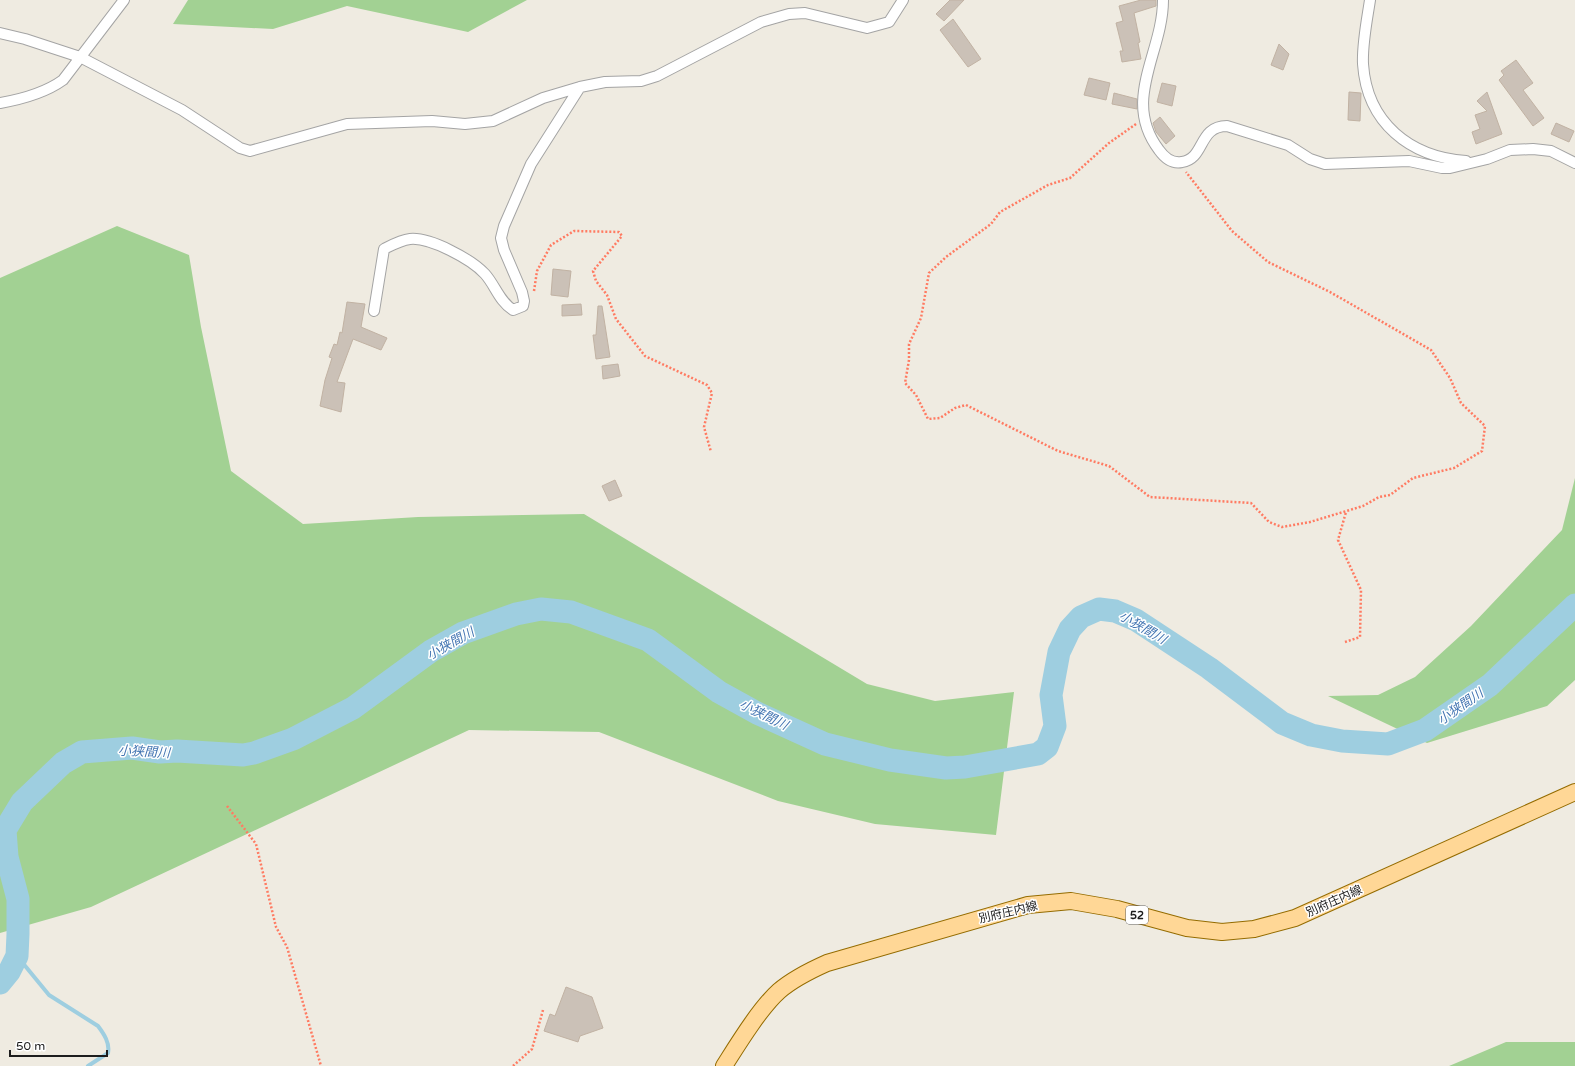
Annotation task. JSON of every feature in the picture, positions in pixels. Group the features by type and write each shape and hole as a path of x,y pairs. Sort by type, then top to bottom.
{"main road":[{"name":"別府庄内線","path":"724,1066 762,1011 778,992 798,977 834,961 1028,905 1071,901 1116,909 1187,928 1222,932 1254,929 1295,918 1575,792"}],"street":[{"path":"0,103 32,96 51,89 63,80 124,0"},
{"path":"0,33 25,39 80,57 182,110 240,148 250,151 347,124 432,121 466,124 493,121 543,98 580,87 605,82 641,81 657,76 762,22 789,14 805,13 867,28 889,22 903,0"},
{"path":"1163,0 1160,25 1145,87 1142,110 1144,119 1156,146 1164,156 1172,161 1182,162 1191,158 1198,151 1205,137 1218,126 1227,126 1288,145 1310,159 1325,164 1409,161 1442,168 1450,168 1472,161 1487,159 1510,150 1533,149 1551,151 1575,164"},
{"path":"1370,0 1363,63 1367,88 1377,110 1390,130 1409,145 1433,156 1472,161"},
{"path":"374,311 384,249 410,239 428,241 473,263 485,274 499,297 513,310 523,306 524,302 504,250 501,238 504,226 531,164 580,87"}],"path":[{"path":"1144,119 1109,143 1070,178 1048,185 1000,212 991,224 946,257 930,273 921,318 909,344 909,360 905,383 916,394 928,419 940,418 955,408 966,405 1058,451 1109,466 1150,498 1251,503 1269,522 1282,527 1310,522 1363,506 1380,496 1390,495 1413,478 1454,468 1482,451 1485,426 1461,403 1450,378 1431,350 1330,292 1268,262 1232,231 1187,175 1182,162"},
{"path":"524,302 532,302 537,272 551,245 574,231 619,232 622,236 593,271 596,281 608,295 616,319 645,356 707,385 712,393 704,427 711,452"},
{"path":"1345,642 1360,637 1361,590 1338,540 1346,511"},
{"path":"227,806 256,844 276,927 288,947 321,1066"},
{"path":"513,1066 532,1049 543,1010"}],"green space":[{"path":"188,0 527,0 468,32 347,6 273,29 173,24"},
{"path":"117,226 189,255 201,327 231,471 303,524 418,517 584,514 867,684 935,701 1014,692 996,835 875,824 778,801 599,732 469,730 91,907 0,933 0,278"},
{"path":"1575,478 1575,680 1547,706 1427,743 1328,696 1378,695 1415,677 1471,626 1562,530"},
{"path":"1506,1042 1575,1042 1575,1066 1449,1066"}],"building":[{"path":"950,0 964,0 944,21 936,14"},
{"path":"1141,0 1156,0 1156,6 1134,13 1140,42 1138,43 1141,59 1122,62 1120,51 1123,51 1116,23 1123,21 1119,6"},
{"path":"953,19 981,59 968,67 940,30"},
{"path":"1279,44 1289,54 1283,70 1271,65"},
{"path":"1516,60 1533,83 1523,90 1544,118 1533,126 1499,80 1504,75 1501,71"},
{"path":"1089,78 1110,83 1106,100 1084,95"},
{"path":"1162,83 1176,86 1172,106 1157,102"},
{"path":"1349,92 1361,93 1360,121 1348,120"},
{"path":"1487,92 1502,134 1476,144 1472,132 1480,129 1475,115 1487,111 1477,101"},
{"path":"1114,93 1137,99 1137,109 1112,104"},
{"path":"1160,117 1175,136 1166,144 1156,132 1153,123"},
{"path":"1556,123 1574,131 1569,142 1551,134"},
{"path":"553,269 571,271 568,297 551,295"},
{"path":"347,302 365,304 361,327 387,338 381,350 353,339 337,382 345,383 341,412 320,406 325,380 332,358 329,357 334,344 337,345 340,332 342,333"},
{"path":"581,304 582,315 562,316 562,305"},
{"path":"598,306 602,306 610,357 596,359 593,335 596,335"},
{"path":"618,364 620,376 603,379 602,366"},
{"path":"615,480 622,496 609,501 602,486"},
{"path":"566,987 592,997 603,1028 580,1036 578,1042 544,1031 550,1014 555,1016"}],"waterway":[{"name":"小狭間川","path":"0,983 9,972 17,956 18,934 18,899 7,857 5,830 22,802 63,763 82,752 132,748 160,752 177,751 243,755 254,753 293,739 353,708 431,651 463,633 516,614 541,609 571,612 648,640 719,692 757,713 825,744 890,760 946,768 965,767 1038,754 1047,747 1055,726 1051,695 1059,652 1070,629 1081,617 1099,609 1115,611 1136,620 1209,668 1282,723 1311,735 1342,741 1388,744 1425,730 1490,685 1575,605"},
{"path":"17,956 49,995 98,1026 102,1032 107,1042 108,1053 88,1066"}]}
